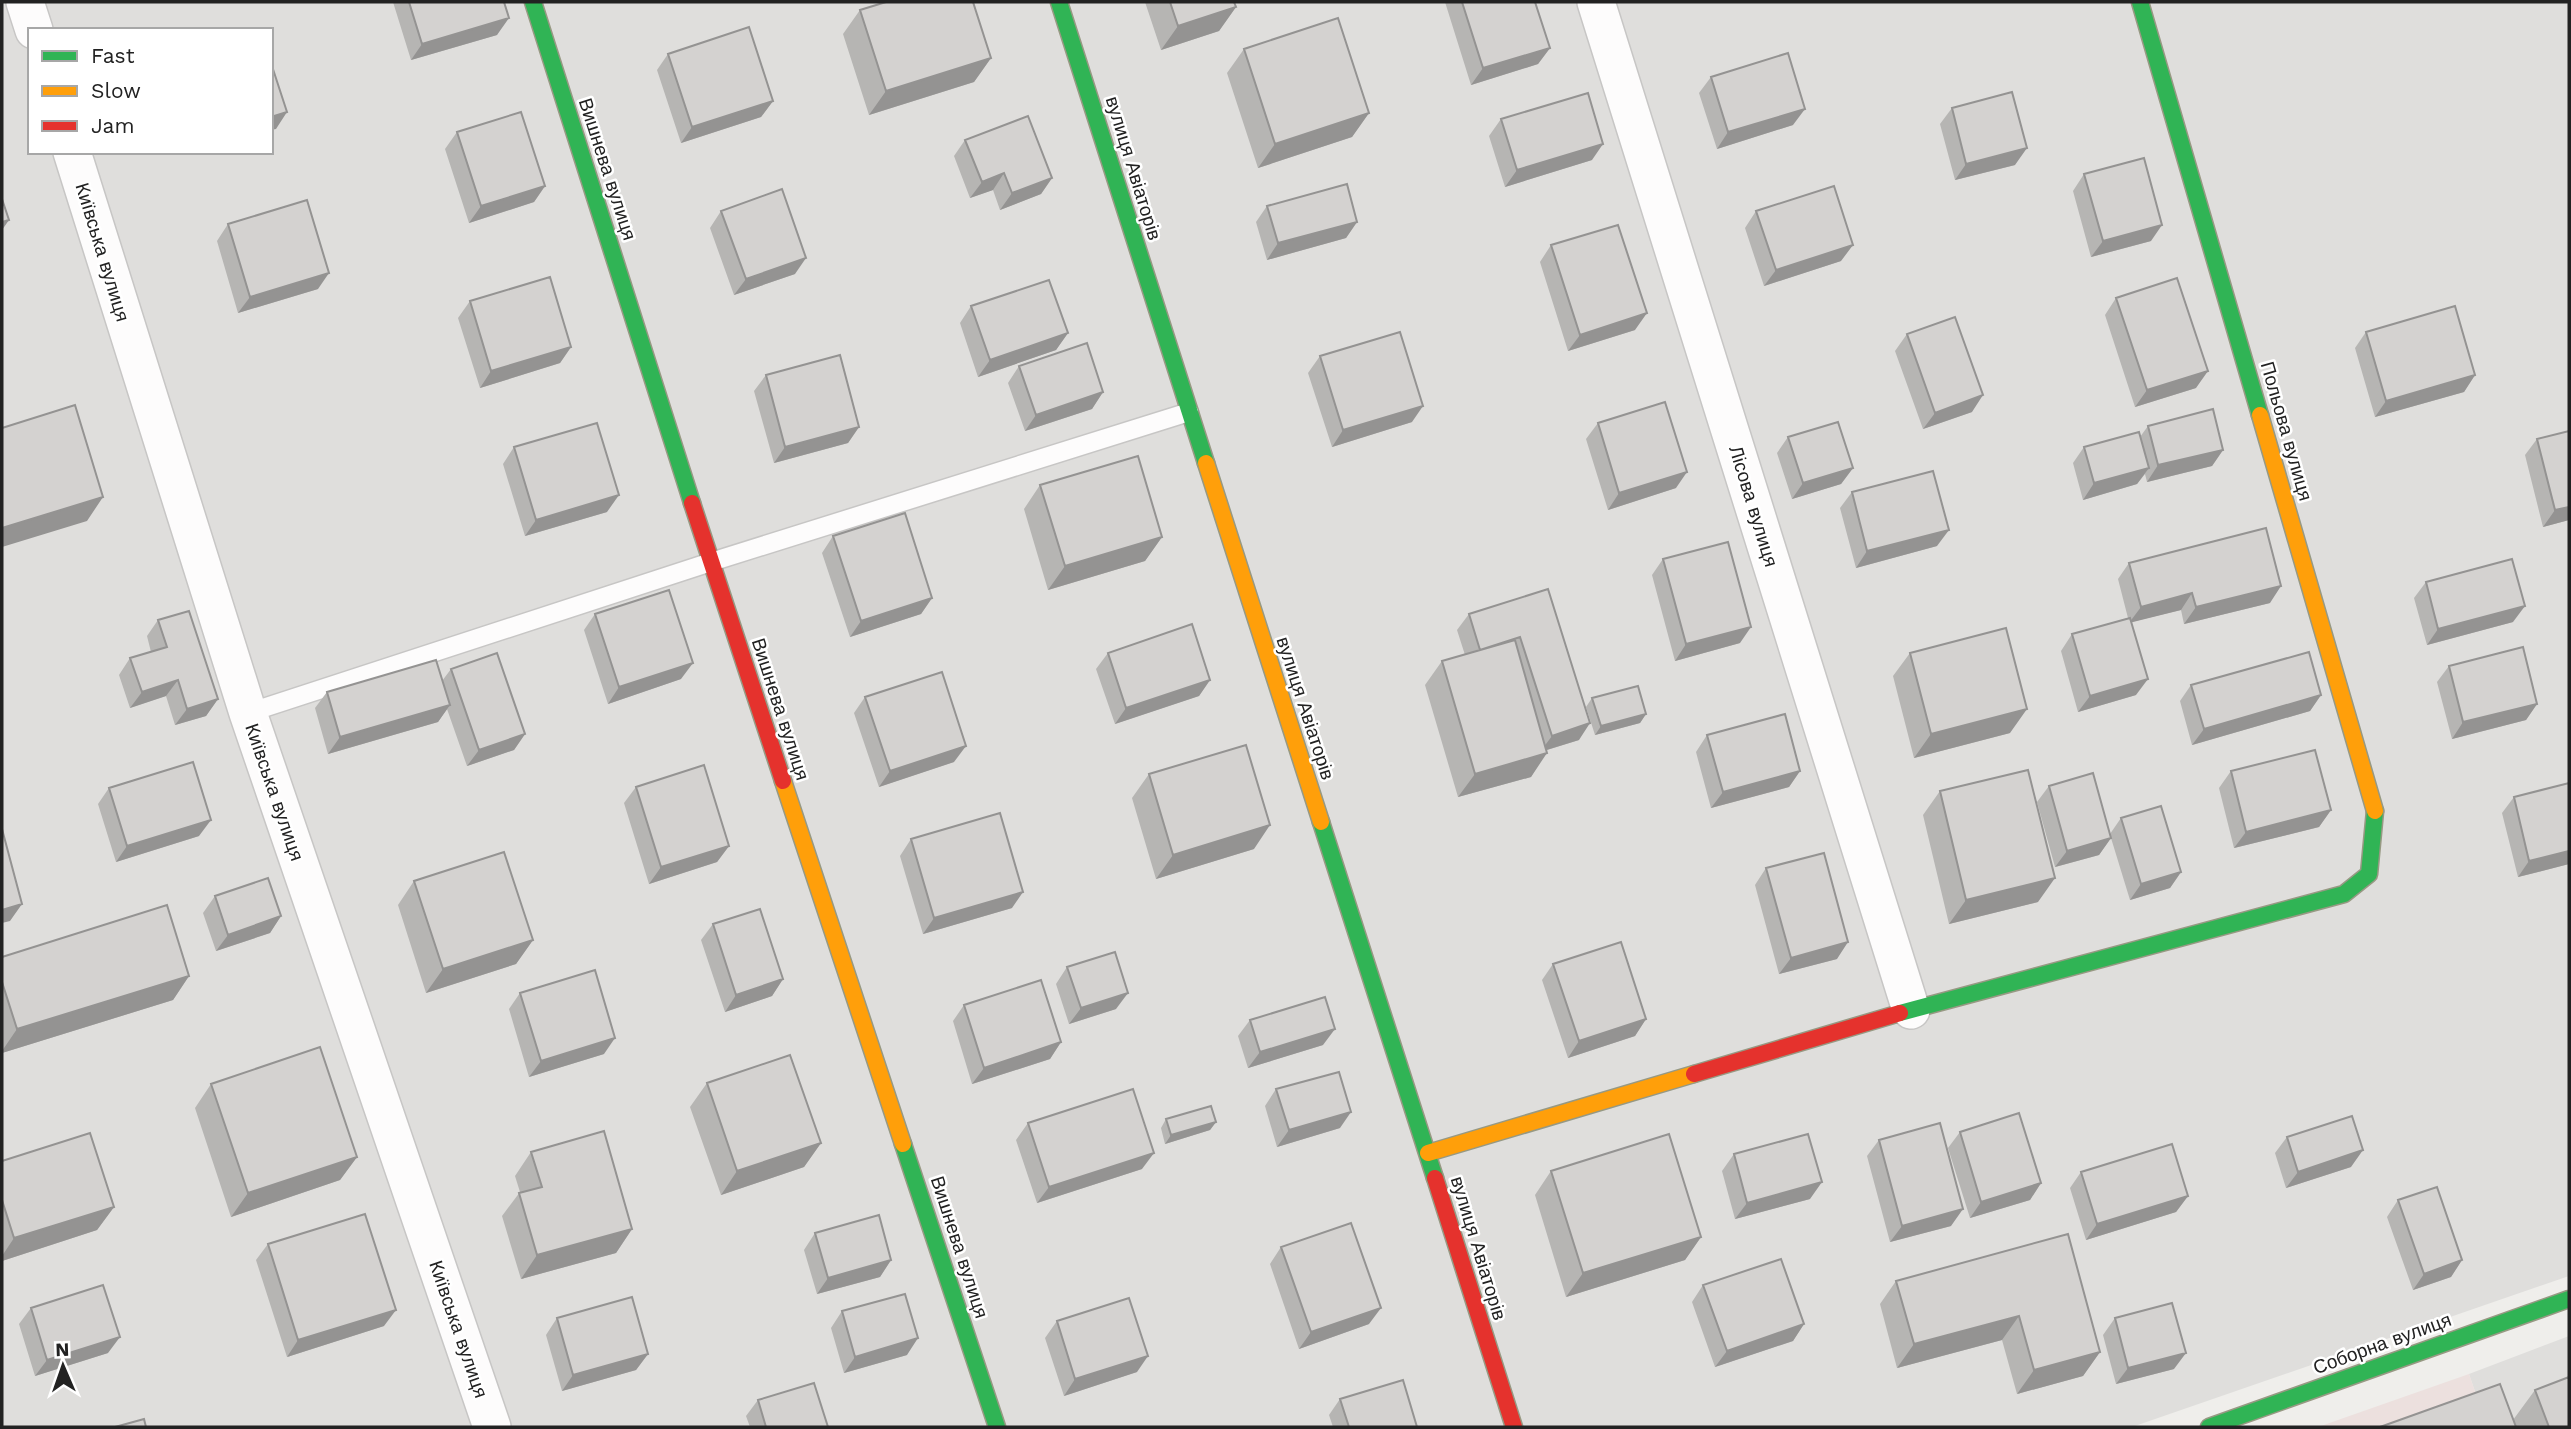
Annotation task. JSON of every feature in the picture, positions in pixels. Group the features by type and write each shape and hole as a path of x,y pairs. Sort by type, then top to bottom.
{"street":[{"path":"25,2 33,28"},
{"name":"Вишнева вулиця","path":"533,2 711,562 997,1427"},
{"name":"вулиця Авіаторів","path":"1059,2 1514,1427"},
{"name":"Лісова вулиця","path":"1596,2 1911,1010"},
{"name":"Польова вулиця","path":"1911,1010 2344,894 2369,874 2376,815 2140,2"},
{"name":"Київська вулиця","path":"73,154 247,713 492,1427"},
{"path":"1427,1153 1911,1010"},
{"name":"Соборна вулиця","path":"2210,1427 2569,1299"}],"lane":[{"path":"247,713 711,562 1189,412"}],"shaded area":[{"path":"2,2 2569,2 2569,1276 2132,1427 2,1427"},
{"path":"2569,1336 2569,1427 2487,1427 2469,1374"},
{"path":"2469,1374 2487,1427 2318,1427"}],"building":[{"path":"409,2 504,2 509,18 422,44"},
{"path":"886,2 973,2 991,58 886,91 860,10"},
{"path":"1170,2 1234,2 1236,7 1178,26"},
{"path":"1462,2 1535,2 1550,48 1483,68"},
{"path":"1338,18 1369,113 1275,144 1244,49"},
{"path":"749,27 773,101 692,127 668,54"},
{"path":"1788,53 1805,109 1728,132 1711,77"},
{"path":"273,69 287,112 273,116"},
{"path":"2012,92 2027,148 1966,164 1952,108"},
{"path":"1588,93 1603,144 1517,170 1501,119"},
{"path":"521,112 545,186 481,206 457,132"},
{"path":"1028,116 1052,178 1012,193 1004,173 982,182 965,140"},
{"path":"2144,158 2162,225 2103,241 2084,174"},
{"path":"1347,184 1357,222 1278,243 1267,206"},
{"path":"1834,186 1853,245 1776,270 1756,211"},
{"path":"782,189 806,258 746,279 721,211"},
{"path":"2,199 9,220 2,222"},
{"path":"307,200 329,273 250,297 228,224"},
{"path":"1618,225 1647,313 1580,335 1551,245"},
{"path":"550,277 571,347 491,371 470,301"},
{"path":"2177,278 2208,371 2147,390 2116,298"},
{"path":"1049,280 1068,333 990,360 971,306"},
{"path":"2455,306 2475,375 2386,401 2366,332"},
{"path":"1955,317 1983,395 1935,413 1907,334"},
{"path":"1400,332 1423,406 1343,430 1320,356"},
{"path":"1087,343 1103,392 1036,415 1019,366"},
{"path":"840,355 859,427 785,447 766,375"},
{"path":"1665,402 1687,472 1619,493 1598,423"},
{"path":"75,405 103,497 2,528 2,428"},
{"path":"2213,409 2223,450 2158,465 2148,426"},
{"path":"1838,422 1853,468 1803,483 1788,437"},
{"path":"597,423 619,495 536,520 514,447"},
{"path":"2569,431 2569,507 2555,510 2537,439"},
{"path":"2139,432 2149,468 2094,483 2084,447"},
{"path":"1138,456 1162,537 1065,566 1040,485"},
{"path":"1933,471 1949,530 1867,551 1852,492"},
{"path":"905,513 932,598 861,621 833,536"},
{"path":"2266,528 2281,586 2196,607 2192,593 2141,607 2129,563"},
{"path":"1728,542 1751,627 1686,644 1663,559"},
{"path":"2512,559 2525,606 2438,629 2426,582"},
{"path":"1548,589 1590,723 1552,736 1520,637 1480,650 1469,614"},
{"path":"669,590 693,663 619,687 595,614"},
{"path":"189,611 218,699 187,709 178,680 142,692 130,658 167,647 158,620"},
{"path":"2130,618 2148,679 2090,696 2072,634"},
{"path":"1192,624 1210,680 1126,708 1108,653"},
{"path":"2006,628 2027,709 1931,734 1910,653"},
{"path":"1515,640 1547,753 1475,774 1442,661"},
{"path":"2523,647 2537,704 2463,722 2449,666"},
{"path":"2309,652 2321,695 2204,729 2191,685"},
{"path":"497,653 525,734 479,750 451,669"},
{"path":"436,660 450,705 340,737 327,692"},
{"path":"942,672 966,746 890,771 865,697"},
{"path":"1638,686 1646,714 1601,726 1592,698"},
{"path":"1785,714 1800,771 1723,792 1707,735"},
{"path":"1246,745 1270,825 1173,855 1149,774"},
{"path":"2315,750 2331,810 2246,832 2231,771"},
{"path":"193,762 211,820 127,846 109,788"},
{"path":"704,765 729,846 661,867 636,787"},
{"path":"2028,770 2055,878 1966,900 1940,791"},
{"path":"2093,773 2111,838 2067,851 2049,786"},
{"path":"2569,783 2569,851 2529,861 2514,797"},
{"path":"2161,806 2181,872 2141,884 2121,818"},
{"path":"1000,813 1023,892 934,918 911,839"},
{"path":"2,829 22,904 2,910"},
{"path":"504,852 533,940 443,969 414,881"},
{"path":"1824,853 1848,942 1791,958 1766,868"},
{"path":"268,878 281,916 228,935 215,896"},
{"path":"167,905 189,976 17,1029 2,982 2,957"},
{"path":"760,909 783,979 736,995 713,924"},
{"path":"1621,942 1646,1019 1579,1041 1553,964"},
{"path":"1115,952 1128,993 1081,1008 1067,967"},
{"path":"595,970 615,1038 541,1061 520,993"},
{"path":"1041,980 1061,1042 984,1068 964,1005"},
{"path":"1325,997 1335,1029 1260,1052 1250,1020"},
{"path":"320,1047 357,1157 248,1193 211,1084"},
{"path":"790,1055 821,1143 737,1171 707,1083"},
{"path":"1339,1072 1351,1112 1289,1130 1276,1089"},
{"path":"1133,1089 1154,1153 1049,1187 1028,1123"},
{"path":"1211,1106 1216,1122 1171,1135 1166,1119"},
{"path":"2019,1113 2041,1183 1981,1202 1960,1132"},
{"path":"2352,1116 2363,1150 2298,1172 2287,1137"},
{"path":"1940,1123 1963,1209 1902,1226 1879,1140"},
{"path":"604,1131 632,1229 537,1255 519,1193 542,1187 531,1152"},
{"path":"90,1133 114,1207 14,1238 2,1200 2,1161"},
{"path":"1669,1134 1701,1237 1583,1273 1551,1171"},
{"path":"1808,1134 1822,1182 1747,1203 1734,1154"},
{"path":"2172,1144 2188,1196 2097,1224 2081,1172"},
{"path":"2437,1187 2462,1260 2424,1274 2398,1200"},
{"path":"365,1214 396,1310 298,1340 268,1244"},
{"path":"879,1215 891,1260 828,1278 815,1233"},
{"path":"1351,1223 1381,1308 1311,1332 1281,1247"},
{"path":"2068,1234 2100,1352 2034,1370 2019,1316 1914,1344 1896,1281"},
{"path":"1781,1259 1804,1324 1727,1351 1703,1285"},
{"path":"103,1285 120,1337 47,1360 31,1308"},
{"path":"905,1294 918,1338 855,1357 842,1311"},
{"path":"632,1297 648,1354 573,1375 557,1318"},
{"path":"1129,1298 1148,1356 1075,1379 1057,1321"},
{"path":"2172,1303 2186,1353 2128,1368 2115,1318"},
{"path":"2569,1377 2569,1427 2549,1427 2535,1390"},
{"path":"1403,1380 1417,1427 1349,1427 1340,1399"},
{"path":"814,1383 828,1427 766,1427 758,1400"},
{"path":"2500,1384 2516,1427 2380,1427"},
{"path":"144,1419 146,1427 115,1427"}],"traffic: fast":[{"path":"533,2 692,503"},
{"path":"1059,2 1206,463"},
{"path":"2140,2 2260,415"},
{"path":"1900,1013 2344,894 2369,874 2375,811"},
{"path":"1321,822 1435,1178"},
{"path":"903,1144 997,1427"},
{"path":"2209,1427 2569,1299"}],"traffic: slow":[{"path":"2260,415 2375,811"},
{"path":"1206,463 1321,822"},
{"path":"783,781 903,1144"},
{"path":"1428,1153 1694,1074"}],"traffic: jam":[{"path":"692,503 783,781"},
{"path":"1694,1074 1900,1013"},
{"path":"1435,1178 1514,1427"}]}
